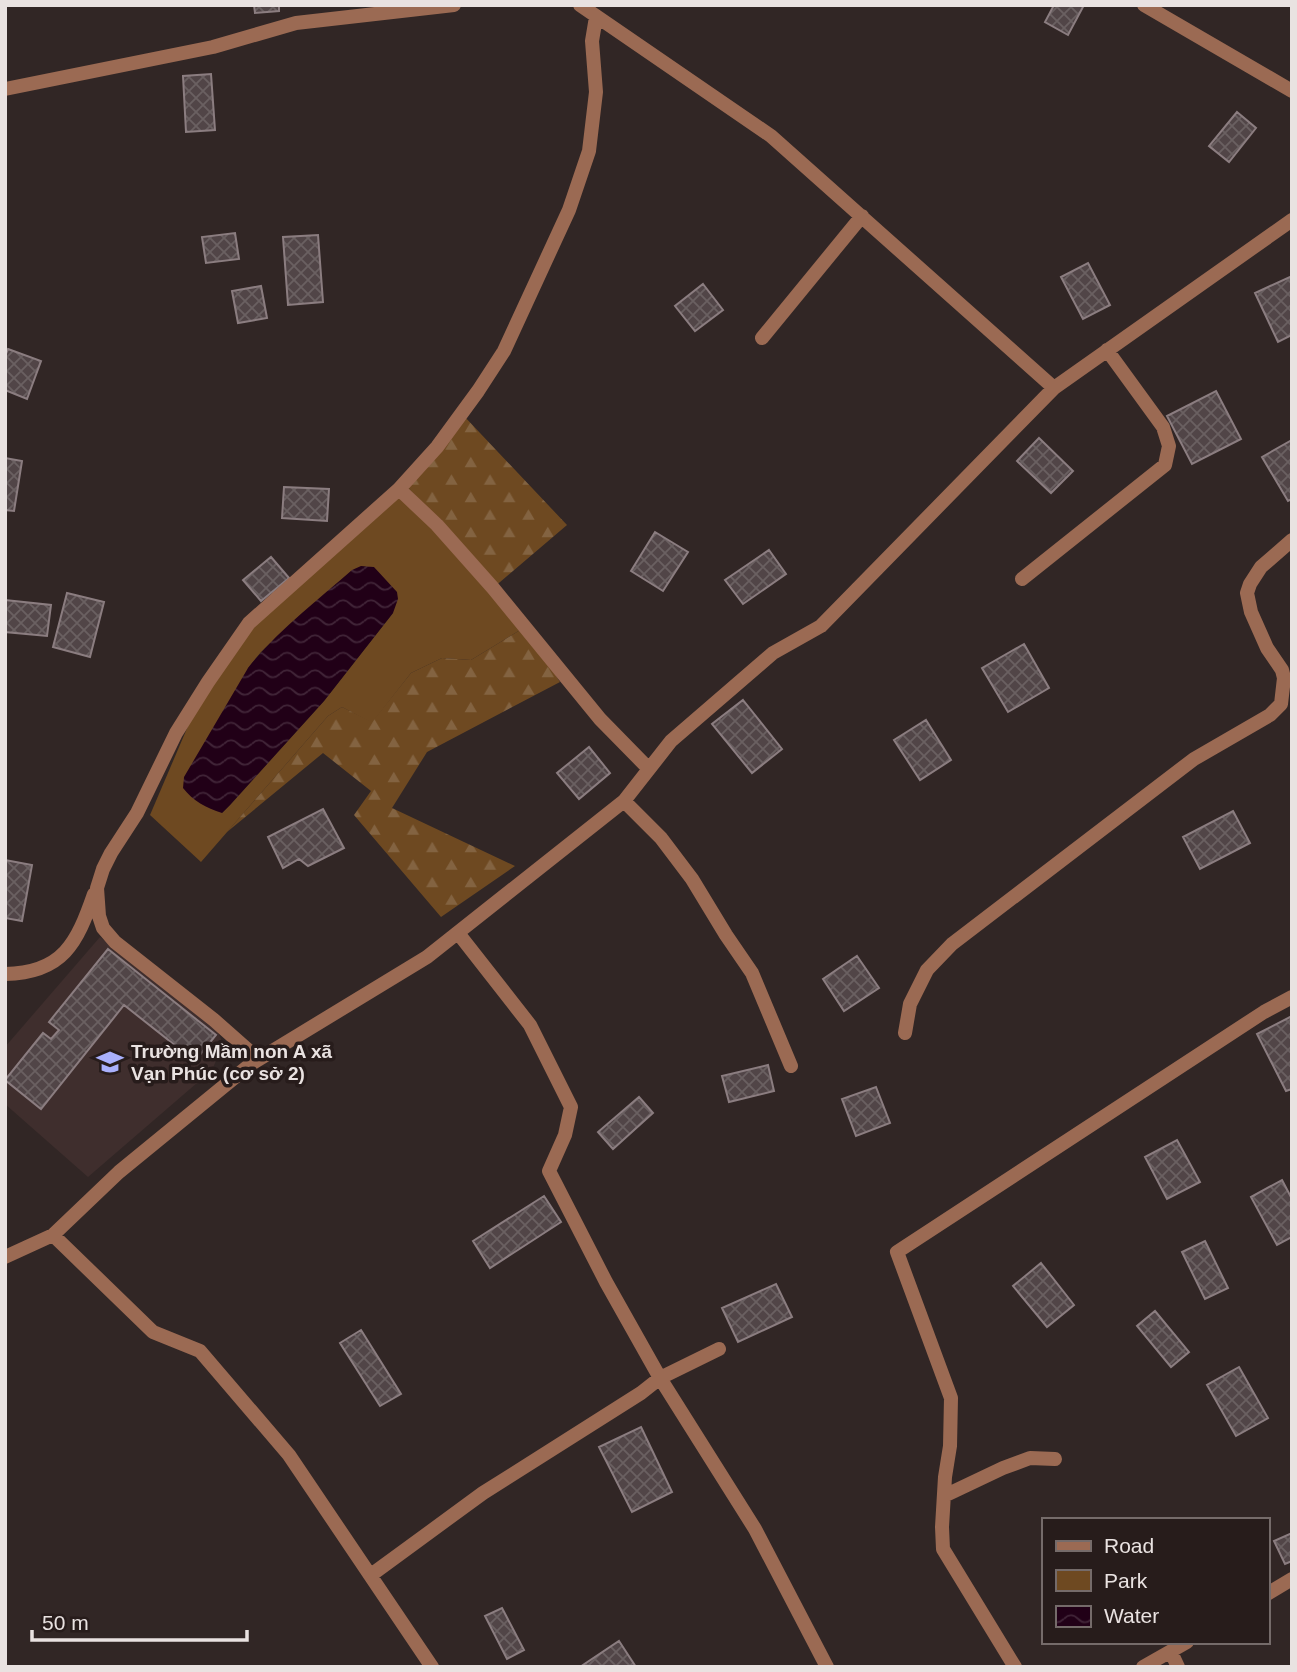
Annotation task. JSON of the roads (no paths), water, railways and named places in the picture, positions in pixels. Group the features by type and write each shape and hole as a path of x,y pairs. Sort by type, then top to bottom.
{"street":[{"path":"5,89 213,47 296,23 453,5"},
{"path":"580,5 771,136 1054,387"},
{"path":"1144,5 1292,91"},
{"path":"5,974 25,973 52,964 71,945 84,923 103,869 136,813 176,733 249,623 399,489 438,447 503,351 569,210 589,151 596,92 592,41 596,17"},
{"path":"762,338 862,216"},
{"path":"5,1258 53,1235 120,1172 258,1059 427,957 624,801 671,741 773,653 821,626 1054,387 1292,220"},
{"path":"1022,579 1165,465 1169,446 1163,427 1107,350"},
{"path":"399,489 437,525 493,588 600,719 649,769"},
{"path":"905,1033 910,1004 927,970 952,944 1194,759 1270,715 1281,704 1282,670 1267,648 1251,612 1247,593 1261,567 1292,540"},
{"path":"624,801 661,838 692,878 726,936 752,973 791,1066"},
{"path":"97,888 99,916 103,928 114,942 214,1020 258,1059"},
{"path":"458,933 530,1025 571,1107 565,1135 549,1171 606,1282 660,1378 755,1529 827,1667"},
{"path":"1015,1667 943,1549 942,1527 950,1446 951,1398 897,1252 1264,1012 1292,997"},
{"path":"53,1235 153,1332 200,1352 289,1455 432,1667"},
{"path":"370,1575 483,1493 641,1393 660,1378 719,1349"},
{"path":"944,1496 1030,1458 1055,1459"},
{"path":"1269,1593 1292,1579"},
{"path":"1143,1667 1184,1644"},
{"path":"1171,1652 1178,1667"}],"water":[{"path":"361,566 374,567 397,592 398,599 393,613 324,701 222,813 196,800 183,788 184,777 248,668 298,617 352,570"}],"place":[{"name":"Trường Mầm non A xã Vạn Phúc (cơ sở 2)","path":"110,1062"}]}
